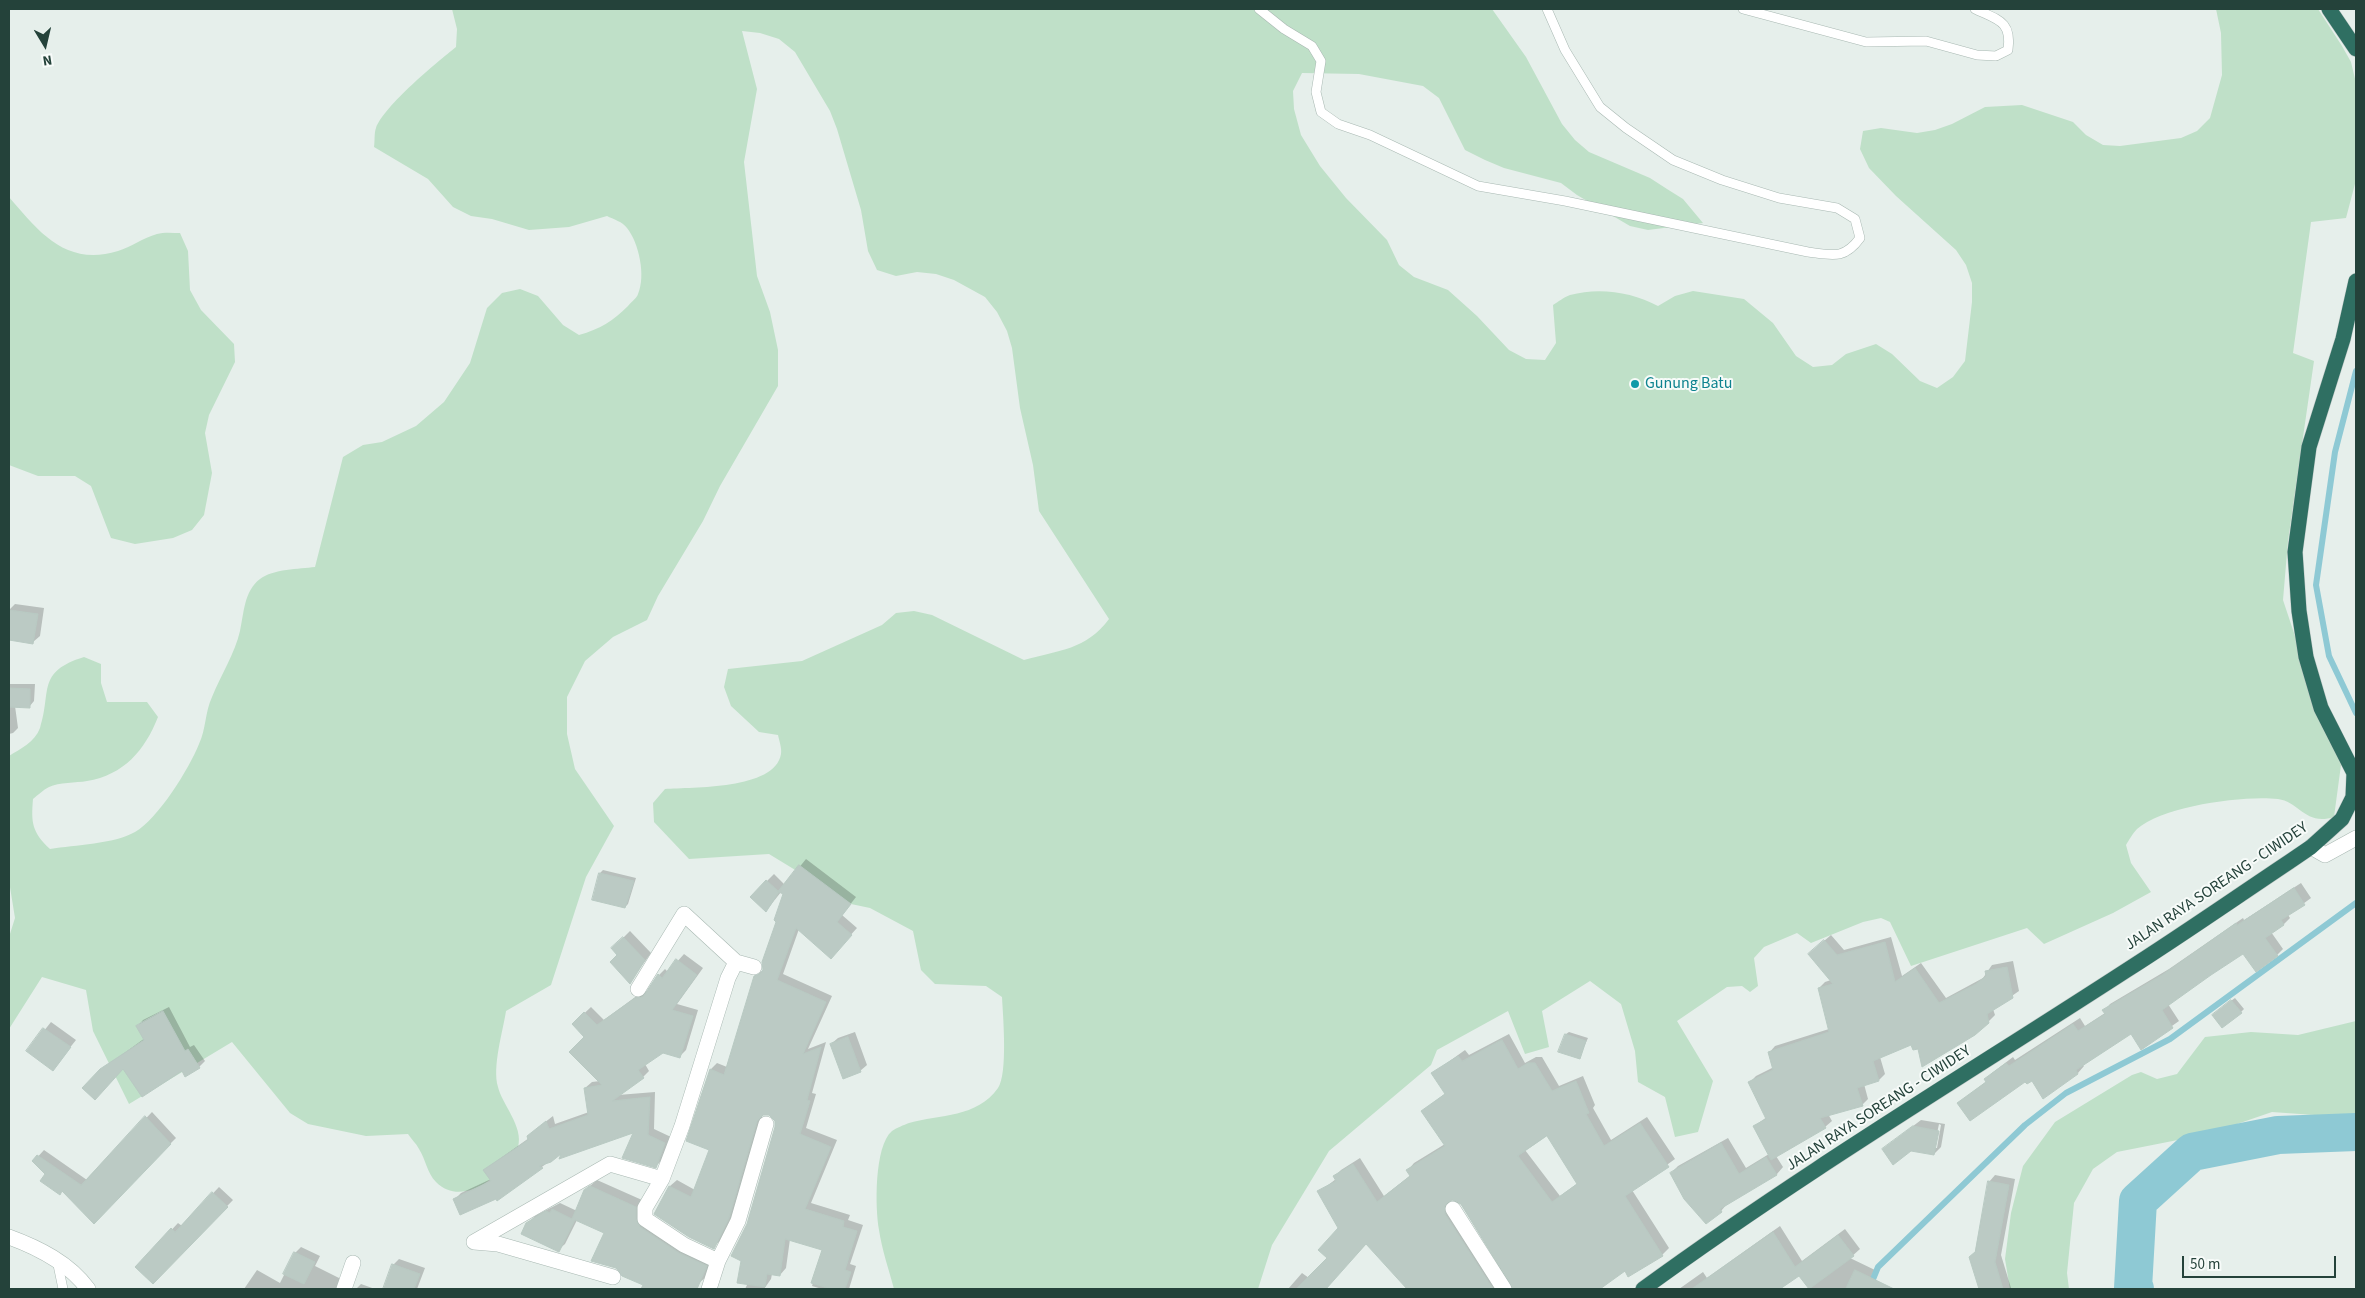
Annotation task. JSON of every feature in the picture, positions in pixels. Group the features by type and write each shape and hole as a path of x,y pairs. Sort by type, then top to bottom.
{"highway":[{"path":"2329,9 2356,49"},
{"name":"JALAN RAYA SOREANG - CIWIDEY","path":"1643,1289 1741,1219 1836,1156 2130,968 2311,847 2342,819 2352,797 2354,773 2321,708 2306,657 2299,611 2296,552 2308,447 2343,339 2356,281"}],"street":[{"path":"2311,847 2324,855 2356,838"},
{"path":"638,989 684,914 736,962 754,967"},
{"path":"718,1261 684,1245 645,1219 645,1208 662,1179 682,1126 728,978 736,962"},
{"path":"709,1289 718,1261 738,1221 766,1124"},
{"path":"613,1277 498,1244 474,1242 610,1164 662,1179"},
{"path":"1453,1209 1504,1289"},
{"path":"9,1237 57,1260 80,1278 88,1289"},
{"path":"344,1289 353,1263"}],"lane":[{"path":"1259,9 1284,29 1312,46 1322,61 1316,92 1321,112 1338,124 1370,135 1478,186 1565,201 1808,252 1835,255 1850,251 1860,238 1855,219 1837,208 1779,198 1722,180 1673,160 1626,128 1600,107 1565,50 1547,9"},
{"path":"1742,9 1866,42 1926,41 1977,56 1996,56 2008,50 2010,35 2002,22 1975,9"},
{"path":"57,1260 63,1289"}],"green space":[{"path":"452,9 1492,9 1526,57 1562,124 1575,140 1589,152 1650,178 1683,199 1703,223 1648,230 1630,226 1577,195 1561,183 1504,168 1485,160 1465,150 1439,98 1423,86 1359,74 1302,73 1293,91 1294,109 1301,135 1320,166 1346,198 1387,240 1399,265 1414,277 1448,290 1477,316 1509,350 1526,359 1545,360 1556,343 1553,305 1568,296 1592,291 1615,292 1637,297 1658,306 1675,296 1693,291 1744,299 1773,323 1796,356 1813,367 1832,365 1846,354 1876,344 1892,354 1920,381 1937,388 1953,377 1965,361 1972,302 1972,283 1966,265 1956,250 1896,196 1869,168 1860,149 1863,131 1881,128 1917,133 1935,130 1952,124 1985,107 2022,105 2073,122 2086,135 2103,145 2120,146 2181,138 2197,131 2210,118 2222,75 2221,33 2216,9 2318,9 2351,62 2356,83 2356,180 2346,218 2311,222 2293,353 2314,361 2288,541 2283,600 2323,720 2341,765 2334,817 2316,818 2309,816 2286,801 2263,798 2225,801 2184,808 2149,821 2137,829 2126,845 2131,863 2151,892 2113,913 2044,944 2027,928 1911,966 1890,922 1881,918 1863,922 1811,943 1797,933 1764,947 1754,958 1758,986 1750,992 1742,986 1727,987 1677,1021 1713,1081 1698,1132 1675,1137 1665,1097 1638,1082 1635,1051 1621,1004 1590,981 1542,1011 1549,1047 1525,1054 1508,1011 1437,1050 1431,1065 1329,1151 1272,1245 1258,1289 894,1289 882,1245 878,1220 877,1178 886,1139 892,1131 909,1123 969,1110 980,1105 998,1088 1003,1071 1004,1058 1002,997 986,986 935,984 921,970 913,931 870,908 851,904 769,854 689,859 654,822 653,803 665,789 712,787 731,784 764,774 775,766 781,754 778,735 759,732 731,706 724,687 728,669 802,661 882,625 896,613 914,611 932,615 1024,660 1060,651 1081,643 1091,637 1109,619 1039,511 1033,465 1020,408 1012,348 1007,331 997,312 985,297 954,280 936,274 917,272 896,276 877,270 868,251 861,210 830,111 795,52 779,39 760,33 742,31 757,89 744,162 757,276 770,312 778,350 778,386 720,486 703,521 658,596 647,620 613,637 585,661 567,697 567,734 575,769 614,826 586,877 551,985 506,1011 497,1059 496,1079 500,1094 518,1132 517,1150 503,1168 486,1183 466,1191 456,1192 445,1189 433,1178 421,1153 408,1134 366,1136 308,1124 290,1113 232,1042 129,1104 93,1031 86,990 42,977 9,1029 9,937 15,918 9,881 9,756 27,745 38,733 52,676 69,663 84,657 101,664 101,683 107,702 147,702 158,717 140,750 122,767 100,778 53,785 33,799 32,815 36,832 50,849 105,842 135,832 144,826 163,805 194,754 201,738 210,703 238,639 245,603 255,584 272,573 315,567 343,457 363,445 382,442 416,426 444,402 470,363 487,308 502,293 520,289 538,296 563,325 579,335 606,324 628,306 638,294 641,269 638,251 627,228 618,221 607,216 569,227 529,230 492,219 471,216 453,207 428,179 374,147 376,128 389,108 412,85 456,47 457,29"},
{"path":"9,197 43,234 69,250 83,254 100,255 118,251 157,234 180,233 188,251 190,290 201,310 234,344 235,362 209,415 205,433 212,473 204,515 192,530 173,538 135,544 111,538 91,486 75,476 38,476 9,465"},
{"path":"2356,1021 2356,1118 2272,1112 2208,1134 2117,1152 2093,1169 2074,1203 2067,1273 2069,1289 2010,1289 2005,1259 2011,1213 2023,1166 2055,1122 2132,1075 2141,1072 2157,1079 2177,1074 2205,1037 2251,1032 2298,1035"}],"building":[{"path":"9,610 38,614 33,644 9,640"},
{"path":"9,688 30,689 30,708 9,707"},
{"path":"799,865 851,904 837,922 852,935 831,959 796,928 777,980 826,1002 803,1054 821,1047 807,1100 810,1101 800,1134 831,1147 805,1209 844,1221 843,1227 857,1231 845,1270 851,1272 845,1289 831,1289 811,1283 822,1250 785,1239 780,1276 767,1274 765,1287 737,1283 741,1261 731,1256 747,1224 775,1127 775,1121 769,1115 763,1115 757,1121 729,1218 714,1249 689,1237 654,1214 669,1186 691,1197 709,1150 686,1141 710,1069 724,1075 754,976 760,974 763,970 762,962 776,922 774,920 783,894 779,892 766,912 750,897 766,880 778,891"},
{"path":"599,873 634,881 625,908 592,900"},
{"path":"2294,888 2305,905 2281,920 2284,925 2265,938 2278,956 2256,972 2243,954 2211,975 2162,1010 2173,1028 2141,1050 2131,1034 2076,1070 2078,1074 2043,1099 2032,1081 2027,1084 2025,1082 1970,1121 1957,1103 1986,1082 1984,1079 2006,1063 2009,1066 2073,1024 2078,1031 2105,1014 2102,1010 2162,975 2236,923 2237,925"},
{"path":"623,937 645,960 630,984 610,962 617,955 611,948"},
{"path":"1824,940 1837,955 1885,942 1895,982 1915,968 1939,1003 1976,984 1986,976 1985,971 2007,967 2013,998 1987,1014 1989,1023 1975,1035 1922,1067 1918,1049 1913,1050 1911,1045 1873,1061 1879,1081 1857,1088 1863,1106 1820,1118 1826,1128 1771,1160 1753,1126 1766,1119 1748,1082 1773,1070 1768,1052 1829,1032 1818,988 1833,984 1808,954"},
{"path":"676,959 697,975 672,1010 693,1016 680,1058 663,1053 638,1070 644,1078 612,1101 650,1097 648,1135 665,1143 656,1168 622,1158 633,1133 559,1159 561,1154 551,1162 539,1166 543,1168 497,1201 496,1199 460,1215 453,1199 491,1181 483,1170 528,1140 527,1136 546,1121 549,1129 588,1115 584,1088 602,1085 569,1052 584,1037 572,1024 584,1012 597,1025 635,998 643,997 658,974 662,978"},
{"path":"2231,1000 2242,1013 2222,1028 2212,1015"},
{"path":"163,1011 185,1051 188,1049 200,1068 185,1077 182,1071 142,1097 123,1069 95,1100 82,1088 100,1069 144,1040 136,1026"},
{"path":"43,1028 71,1047 53,1071 26,1051"},
{"path":"1565,1034 1586,1041 1580,1059 1558,1052"},
{"path":"848,1037 861,1072 843,1079 830,1044"},
{"path":"1502,1040 1518,1069 1528,1063 1535,1063 1552,1091 1576,1081 1589,1113 1586,1114 1604,1146 1640,1123 1669,1167 1625,1196 1663,1256 1628,1277 1625,1271 1600,1289 1513,1289 1461,1204 1452,1200 1445,1205 1445,1214 1493,1289 1407,1289 1366,1244 1326,1289 1296,1289 1327,1258 1318,1250 1338,1228 1317,1191 1336,1181 1333,1176 1353,1164 1377,1202 1410,1176 1406,1170 1445,1146 1421,1111 1445,1094 1431,1073 1458,1056 1462,1061","holes":["1547,1136 1577,1184 1552,1202 1518,1156"]},
{"path":"145,1116 171,1144 94,1224 62,1191 60,1195 40,1181 45,1174 32,1161 37,1155 81,1185"},
{"path":"1913,1126 1939,1131 1934,1155 1911,1151 1893,1165 1882,1149"},
{"path":"1721,1143 1739,1174 1766,1157 1777,1175 1720,1209 1722,1212 1706,1224 1684,1199 1670,1173"},
{"path":"1988,1181 2009,1185 1995,1262 2003,1289 1979,1289 1969,1257 1975,1252"},
{"path":"590,1186 636,1207 636,1219 640,1227 679,1253 707,1266 697,1289 641,1289 643,1285 622,1276 616,1268 591,1261 604,1233 575,1220 559,1252 521,1234 526,1223 546,1211 550,1213 552,1209 572,1219 584,1190"},
{"path":"212,1192 228,1207 153,1284 135,1267 171,1228 175,1232"},
{"path":"1773,1232 1795,1267 1838,1235 1854,1256 1809,1289 1799,1276 1780,1289 1692,1289"},
{"path":"294,1252 315,1262 304,1284 283,1274"},
{"path":"392,1264 420,1274 414,1289 383,1289"},
{"path":"1855,1270 1894,1289 1846,1289"}],"waterway":[{"path":"2356,371 2335,452 2316,585 2329,656 2356,713"},
{"path":"1869,1289 1878,1267 2025,1125 2066,1093 2170,1039 2356,903"},
{"path":"2135,1289 2133,1288 2138,1201 2192,1152 2278,1135 2356,1132"}],"place":[{"name":"Gunung Batu","path":"1635,384"}]}
